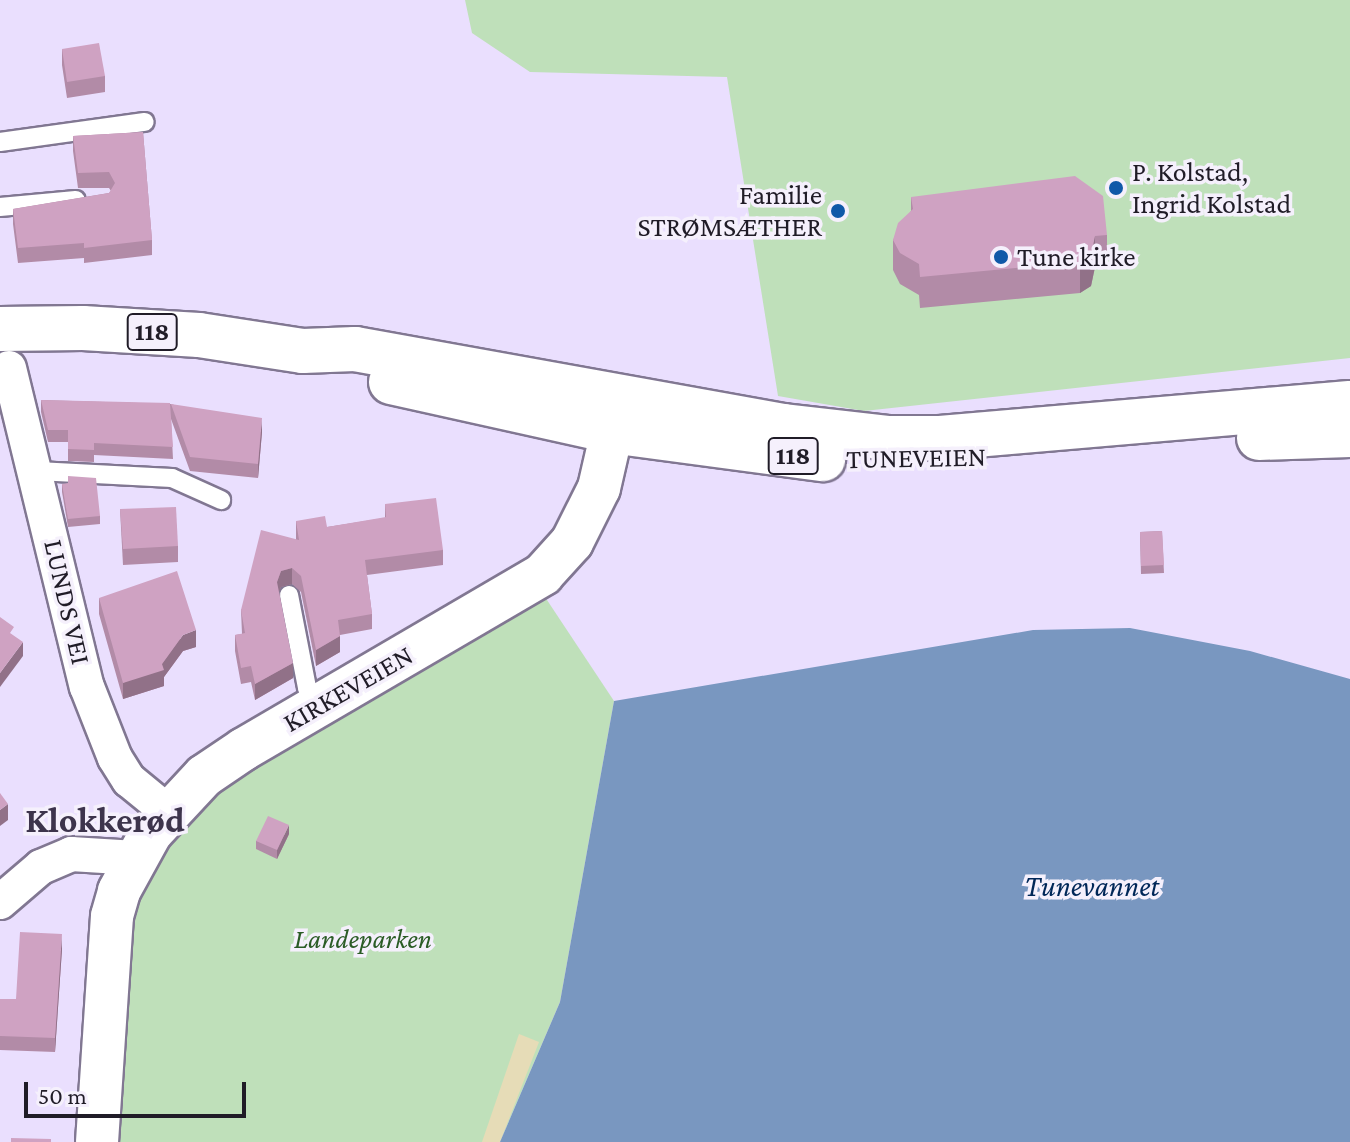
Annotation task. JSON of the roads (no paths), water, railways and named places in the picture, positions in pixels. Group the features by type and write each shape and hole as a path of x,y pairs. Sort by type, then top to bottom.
{"main road":[{"name":"TUNEVEIEN","path":"4,349 199,335 303,351 355,349 616,413 757,453 904,462 1350,435"},
{"name":"TUNEVEIEN","path":"616,413 889,438 940,438 1350,403"}],"street":[{"name":"LUNDS VEI","path":"4,349 37,471 87,687 129,780 168,812"},
{"name":"KIRKEVEIEN","path":"97,1142 108,941 119,891 136,858 168,812 204,776 543,574 582,524 599,488 616,413"},
{"path":"0,902 41,867 71,854 136,858"}],"lane":[{"path":"0,142 145,122"},
{"path":"0,207 103,198"},
{"path":"37,471 172,478 221,500"},
{"path":"289,595 307,688 316,707"}],"water":[{"name":"Tunevannet","path":"1130,628 1250,651 1350,679 1350,1142 500,1142 560,1002 614,701 1033,630"}],"place":[{"name":"P. Kolstad, Ingrid Kolstad","path":"1116,188"},
{"name":"Familie STRØMSÆTHER","path":"838,211"},
{"name":"Tune kirke","path":"1001,257"}],"district":[{"name":"Klokkerød","path":"105,821"}],"park label":[{"name":"Landeparken","path":"363,939"}]}
